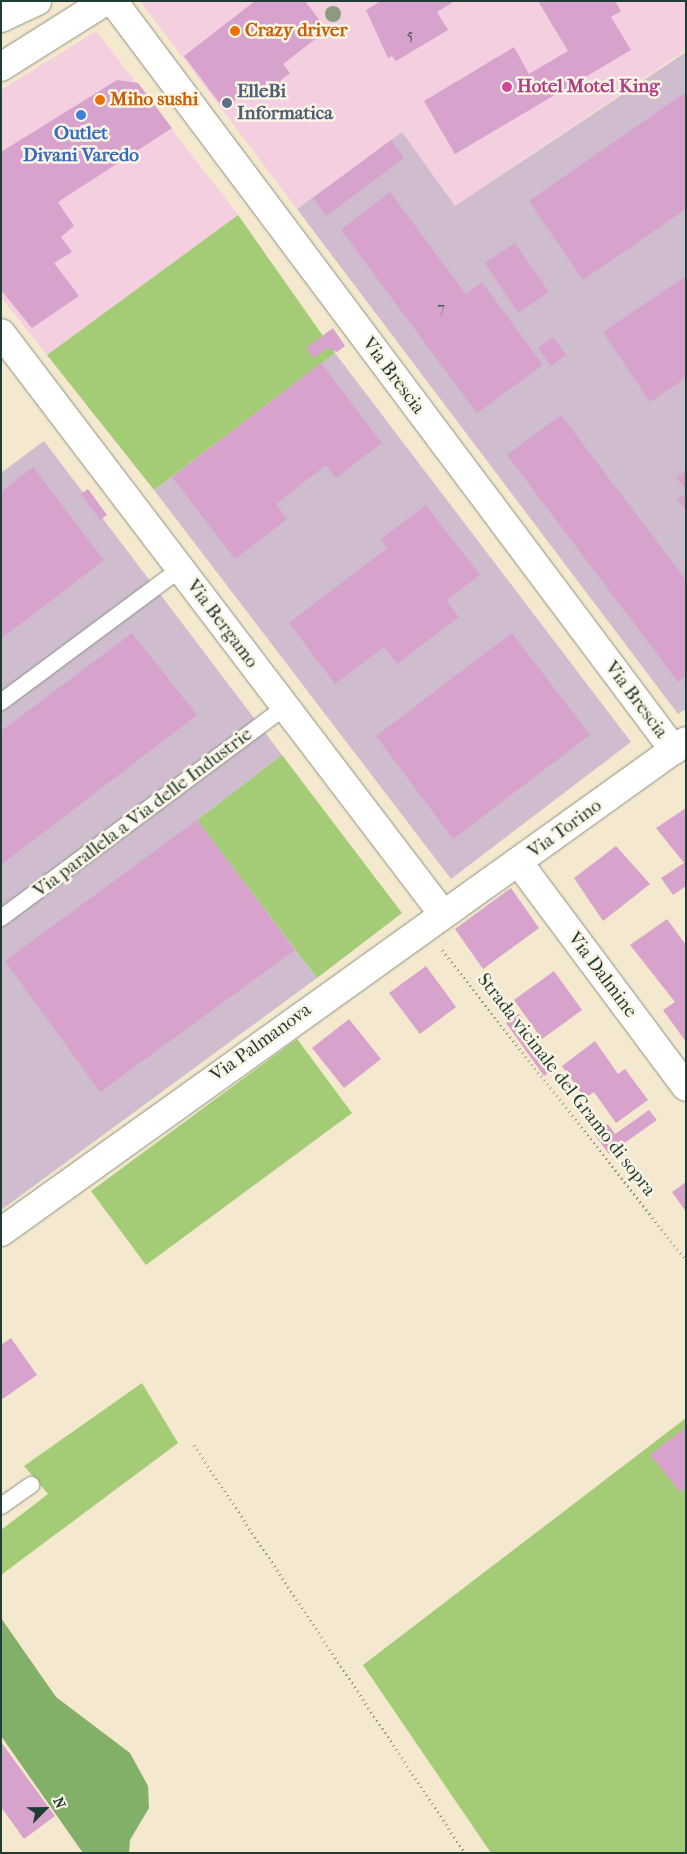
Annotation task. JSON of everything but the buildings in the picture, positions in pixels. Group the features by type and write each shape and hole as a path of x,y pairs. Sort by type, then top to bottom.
{"main road":[{"path":"1,18 37,1"},
{"path":"1,67 106,1"},
{"name":"Via Brescia","path":"113,1 680,746"},
{"name":"Via Bergamo","path":"4,337 285,707 433,920"},
{"name":"Via Torino","path":"433,920 519,863 680,746"},
{"name":"Via Dalmine","path":"519,863 686,1087"},
{"name":"Via Palmanova","path":"1,1232 433,920"}],"lane":[{"path":"1,702 180,569"},
{"name":"Via parallela a Via delle Industrie","path":"1,918 285,707"},
{"path":"1,1506 31,1485"}],"path":[{"name":"Strada vicinale del Gramo di sopra","path":"433,920 686,1260"},
{"path":"194,1445 465,1853"}],"shaded area":[{"path":"686,1 686,50 455,206 391,140 297,209 141,2"},
{"path":"96,31 238,215 47,355 1,297 1,90"},
{"path":"686,52 686,709 678,714 297,209 402,132 455,206"},
{"path":"335,353 631,742 451,879 154,490"},
{"path":"44,441 282,755 197,820 317,978 1,1210 1,473"}],"green space":[{"path":"238,215 335,353 154,490 47,355"},
{"path":"282,755 402,913 317,978 197,820"},
{"path":"297,1039 352,1113 146,1265 91,1191"},
{"path":"142,1383 178,1443 1,1575 1,1530 48,1494 24,1466"},
{"path":"686,1418 686,1853 491,1853 363,1665"},
{"path":"1,1618 56,1697 130,1753 148,1786 149,1808 130,1840 129,1853 83,1853 1,1736"}],"place":[{"name":"Crazy driver","path":"235,31"},
{"name":"Hotel Motel King","path":"507,87"},
{"name":"Miho sushi","path":"100,100"},
{"name":"ElleBi Informatica","path":"227,103"},
{"name":"Outlet Divani Varedo","path":"81,115"}]}
